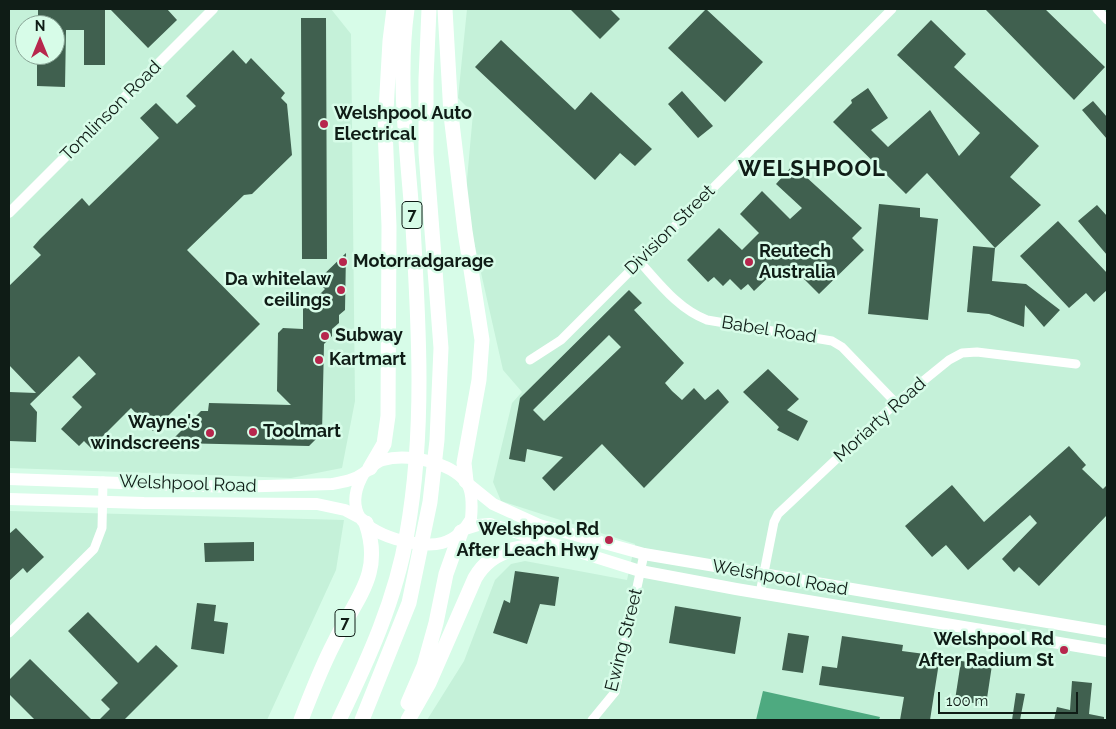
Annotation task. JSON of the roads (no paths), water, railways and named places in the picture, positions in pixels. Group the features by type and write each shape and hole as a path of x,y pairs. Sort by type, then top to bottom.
{"highway":[{"name":"7","path":"367,470 384,444 388,416 389,226 386,128 390,41 394,9"},
{"name":"7","path":"340,720 370,656 390,597 400,561 412,498 418,422 416,287 402,60 407,9"},
{"name":"7","path":"362,720 374,696 409,603 430,502 438,416 441,348 426,153 426,36 429,9"},
{"path":"445,9 452,115 465,231 482,340 479,380 464,463 466,482"},
{"name":"7","path":"301,720 334,642 369,578 373,546 364,521"},
{"path":"400,720 424,666 436,623 446,574 462,531"},
{"path":"408,720 429,683 475,578 485,564 498,554 513,548 526,546 564,548"}],"main road":[{"path":"390,459 416,460 448,469 466,482 471,494 471,516 462,531 442,543 420,544 394,538 377,531 364,521 357,510 356,495 367,470 380,461 390,459"},
{"name":"Welshpool Road","path":"9,479 232,487 348,482 367,470"},
{"name":"Welshpool Road","path":"466,482 493,504 539,525 644,554 763,576 1107,632"},
{"name":"Welshpool Road","path":"9,499 317,504 345,510 364,521"},
{"name":"Welshpool Road","path":"462,531 478,525 490,524 640,571 736,589 1107,651"},
{"path":"703,564 732,577 735,581 736,589"}],"street":[{"name":"Tomlinson Road","path":"9,213 213,9"},
{"name":"Division Street","path":"530,360 561,340 892,9"},
{"path":"1097,9 1107,20"},
{"name":"Babel Road","path":"638,261 685,309 706,320 823,338 842,346 896,403"},
{"name":"Moriarty Road","path":"760,593 778,514 896,403 950,360 962,353 977,352 1076,364"},
{"path":"9,633 94,549 102,528 103,482"},
{"name":"Ewing Street","path":"592,720 615,692 644,554"}],"place":[{"name":"Welshpool Auto Electrical","path":"324,124"},
{"name":"Motorradgarage","path":"343,262"},
{"name":"Reutech Australia","path":"749,262"},
{"name":"Da whitelaw ceilings","path":"341,290"},
{"name":"Subway","path":"325,336"},
{"name":"Kartmart","path":"319,360"},
{"name":"Toolmart","path":"253,432"},
{"name":"Wayne's windscreens","path":"210,433"},
{"name":"Welshpool Rd After Leach Hwy","path":"609,540"},
{"name":"Welshpool Rd After Radium St","path":"1064,650"}],"district":[{"name":"WELSHPOOL","path":"812,169"}]}
